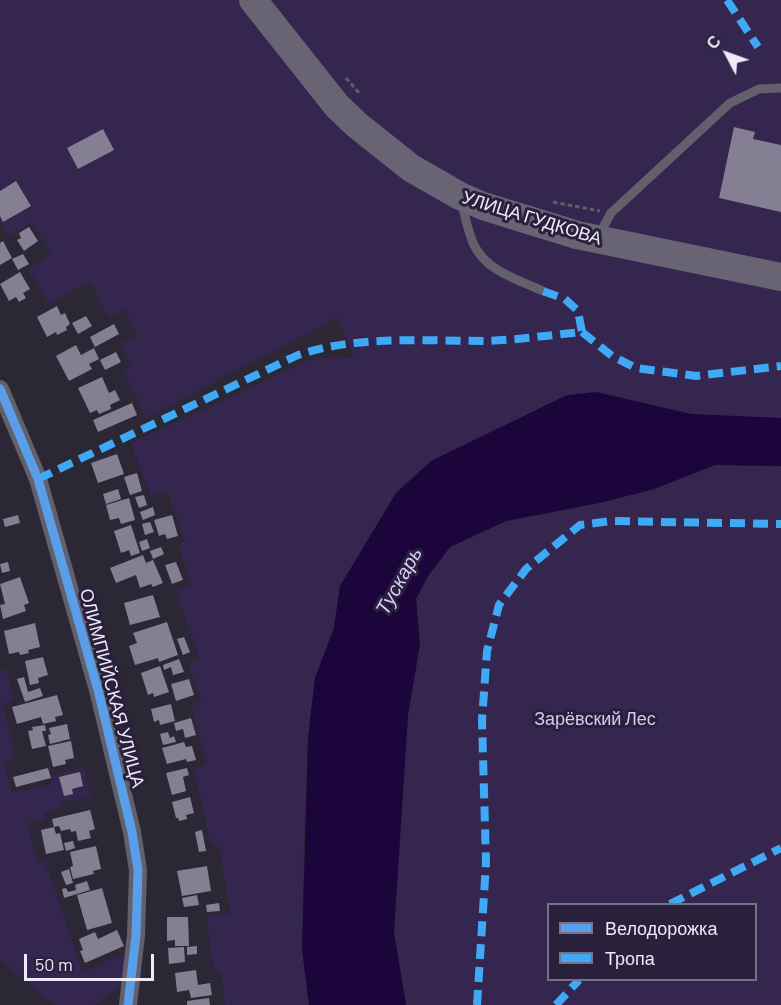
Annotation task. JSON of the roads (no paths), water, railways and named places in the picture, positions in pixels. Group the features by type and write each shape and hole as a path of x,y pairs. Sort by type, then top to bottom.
{"main road":[{"name":"УЛИЦА ГУДКОВА","path":"253,0 337,106 357,125 411,168 460,196 483,206 577,235 781,277"}],"street":[{"name":"ОЛИМПИЙСКАЯ УЛИЦА","path":"0,389 38,478 98,690 132,832 137,881 136,935 128,1005"}],"lane":[{"path":"597,239 611,213 730,103 759,89 781,88"},
{"path":"460,196 474,246 481,256 490,265 543,291"}],"water":[{"name":"Тускарь","path":"596,392 691,414 781,418 781,466 715,465 654,489 599,503 506,521 450,547 428,576 416,599 420,644 408,715 394,932 406,1005 309,1005 302,949 308,738 315,678 334,628 340,586 396,493 431,461 567,395"}],"park label":[{"name":"Зарёвский Лес","path":"595,719"}]}
